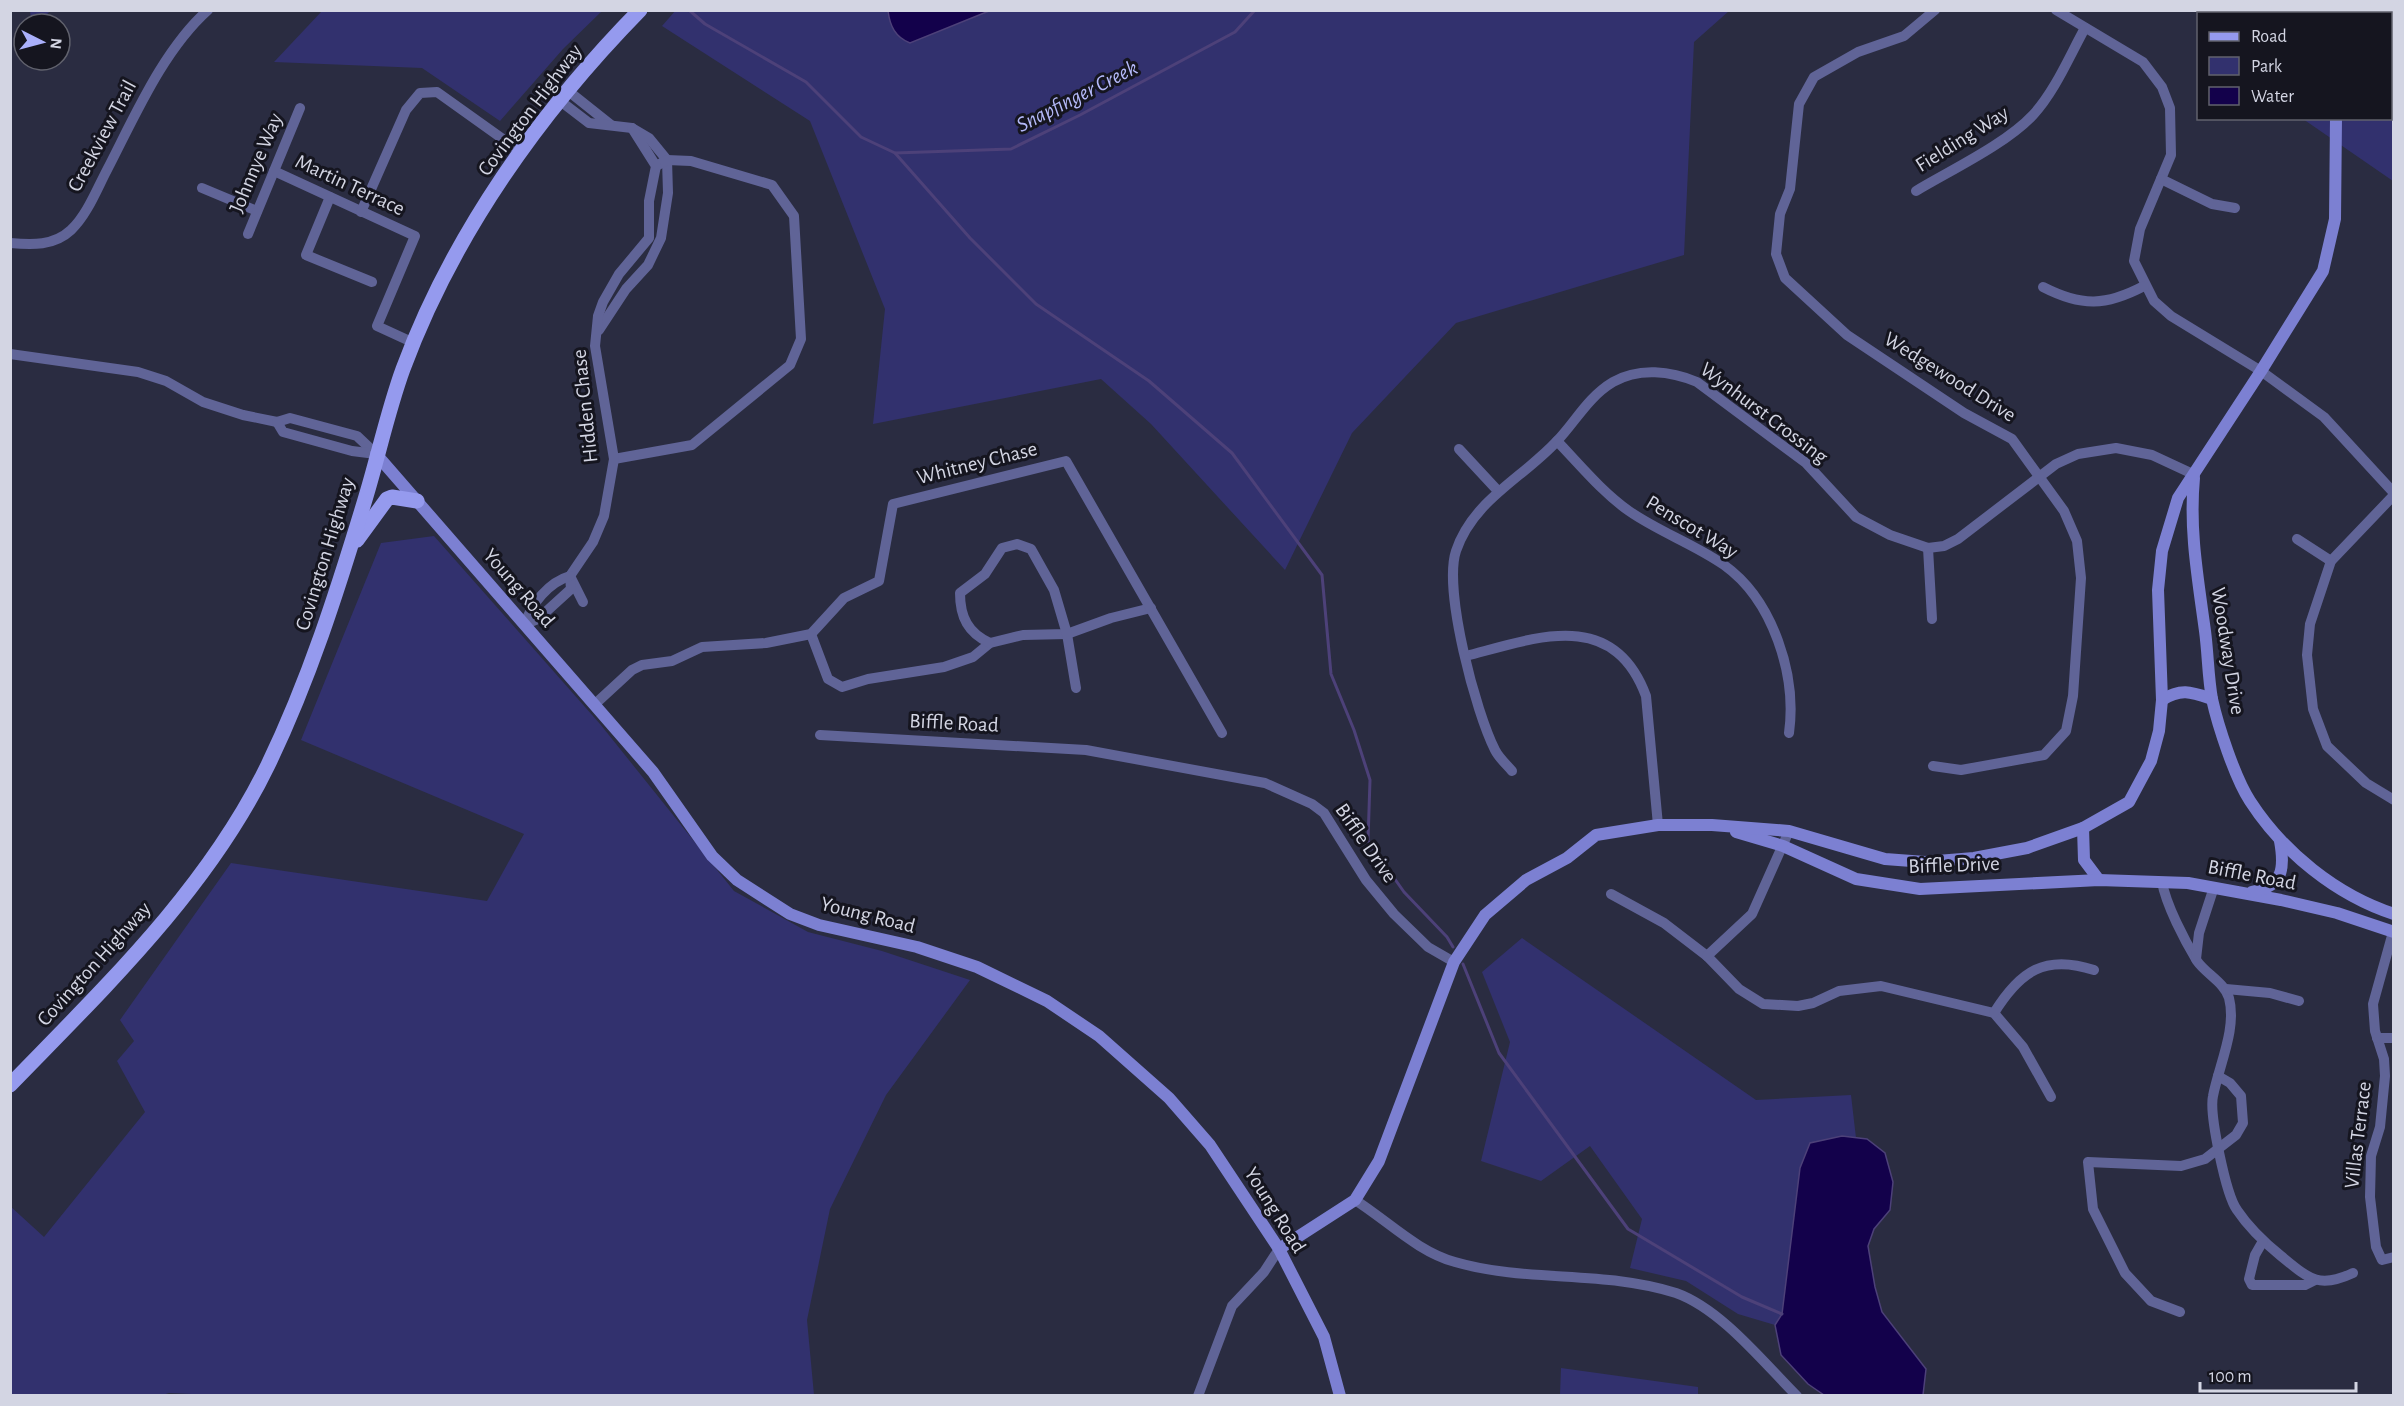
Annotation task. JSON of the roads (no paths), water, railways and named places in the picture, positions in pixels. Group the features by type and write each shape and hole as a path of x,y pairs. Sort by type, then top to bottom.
{"main road":[{"name":"Covington Highway","path":"10,1085 124,968 225,839 267,767 303,688 319,647 365,500 376,454 414,343 461,243 521,152 563,95 640,10"},
{"path":"352,541 357,541 387,499 392,497 417,501"}],"street":[{"name":"Creekview Trail","path":"10,243 36,246 54,240 71,230 93,196 152,83 185,36 208,10"},
{"name":"Wedgewood Drive","path":"1933,766 1961,770 2043,755 2066,731 2073,696 2081,578 2077,541 2064,511 2012,439 1964,413 1848,335 1785,278 1776,254 1780,214 1790,189 1799,104 1814,77 1858,52 1904,36 1935,10"},
{"path":"2056,10 2143,62 2162,87 2172,124 2171,155 2139,229 2134,261 2144,286 2154,301 2171,315 2261,371 2324,417 2394,494 2331,561 2310,624 2307,655 2313,709 2327,746 2366,783 2394,800"},
{"name":"Fielding Way","path":"1916,191 2014,132 2031,117 2043,103 2085,28"},
{"path":"361,212 406,110 420,93 437,92 521,152"},
{"path":"563,95 589,123 632,128 649,138 667,160"},
{"name":"Johnnye Way","path":"248,234 300,108"},
{"path":"2099,880 2085,860 2083,828 2129,802 2151,761 2159,731 2162,700 2158,590 2162,551 2178,498 2323,271 2335,219 2336,120"},
{"path":"614,459 692,445 790,365 801,339 794,216 772,185 691,161 667,160 656,166 632,128"},
{"name":"Hidden Chase","path":"599,330 626,289 648,265 661,238 668,193 667,160"},
{"name":"Hidden Chase","path":"525,624 538,619 571,589 570,576 593,542 604,516 614,459 596,346 599,330 598,316 619,274 650,238 649,201 656,166"},
{"name":"Martin Terrace","path":"274,171 415,236 377,326 414,343"},
{"path":"2161,179 2212,204 2235,208"},
{"path":"202,188 257,211"},
{"path":"330,197 306,255 372,282"},
{"path":"2043,287 2060,296 2086,303 2101,303 2127,296 2144,286"},
{"path":"10,354 138,372 166,381 203,402 243,415 277,422 290,418 357,436 376,454"},
{"name":"Wynhurst Crossing","path":"1512,771 1496,753 1485,725 1466,656 1452,579 1455,552 1470,521 1498,491 1557,441 1589,400 1614,382 1652,372 1683,376 1697,382 1806,463 1856,517 1890,535 1928,548"},
{"path":"277,422 283,432 352,451 376,454"},
{"name":"Penscot Way","path":"1557,441 1609,495 1630,512 1689,543 1726,567 1758,600 1775,632 1783,662 1791,698 1789,733"},
{"path":"1932,619 1928,548 1944,546 1958,539 2056,464 2078,454 2116,448 2152,455 2194,475"},
{"path":"1459,449 1498,491"},
{"name":"Young Road","path":"376,454 653,772 712,856 737,880 762,899 819,925 917,947 976,967 1047,1001 1124,1055 1170,1098 1210,1145 1279,1249 1324,1337 1340,1395"},
{"name":"Whitney Chase","path":"812,634 844,598 879,581 893,504 1066,461 1222,733"},
{"name":"Woodway Drive","path":"2194,475 2192,543 2212,699 2227,748 2248,800 2280,841 2316,872 2347,892 2394,914"},
{"path":"2297,539 2331,561"},
{"path":"990,644 975,636 966,623 960,608 960,593 985,574 1002,548 1017,544 1031,549 1053,590 1067,634 1076,688"},
{"path":"570,576 583,602"},
{"name":"Hidden Chase","path":"525,624 529,609 559,579 570,576"},
{"path":"544,594 554,605"},
{"path":"594,705 632,670 642,665 672,661 702,647 766,643 812,634 828,679 842,687 868,679 944,667 973,657 990,644 1023,635 1067,634 1111,618 1150,608"},
{"path":"1466,656 1531,639 1570,635 1602,642 1624,657 1641,682 1646,696 1659,825"},
{"path":"2162,700 2176,692 2195,693 2212,699"},
{"name":"Biffle Road","path":"820,735 1086,750"},
{"name":"Biffle Drive","path":"1086,750 1266,783 1312,804 1324,813 1366,880 1394,914 1428,946 1454,962"},
{"name":"Biffle Drive","path":"1279,1249 1355,1200 1379,1161 1454,962 1485,915 1526,880 1567,858 1596,835 1659,825 1712,825 1789,831 1885,859 1925,862 1974,858 2027,848 2083,828"},
{"name":"Biffle Drive","path":"1712,825 1783,846 1856,879 1920,890 2099,880"},
{"path":"1707,956 1752,914 1789,831"},
{"path":"2248,893 2267,889 2275,883 2284,863 2280,841"},
{"name":"Biffle Road","path":"2099,880 2162,882 2248,893 2337,913 2393,932"},
{"path":"2162,882 2168,902 2196,959 2212,978 2226,989 2270,993 2299,1001"},
{"path":"2196,959 2199,933 2214,887"},
{"path":"1611,894 1664,922 1707,956 1739,989 1763,1004 1798,1006 1813,1003 1839,991 1881,986 1994,1013 2023,1047 2051,1097"},
{"name":"Villas Terrace","path":"2393,932 2373,1004 2377,1038 2384,1059 2385,1077 2380,1127 2371,1156 2370,1197 2376,1246 2382,1260 2394,1257"},
{"path":"1994,1013 2007,992 2031,970 2058,963 2074,963 2094,970"},
{"path":"2226,989 2232,1019 2211,1110 2218,1147 2235,1209 2263,1241 2293,1266 2315,1280 2333,1282 2353,1273"},
{"path":"2377,1038 2394,1038"},
{"path":"2180,1312 2151,1301 2125,1273 2093,1209 2088,1162 2181,1166 2205,1159 2236,1135 2244,1123 2241,1096 2230,1083 2218,1076"},
{"path":"1355,1200 1431,1252 1454,1262 1485,1269 1632,1284 1677,1294 1715,1315 1797,1395"},
{"path":"2263,1241 2249,1279 2252,1285 2305,1285 2315,1280"},
{"path":"1198,1395 1232,1306 1264,1272 1279,1249"}],"water":[{"path":"888,10 989,11 910,43 894,30"},
{"path":"1842,1136 1867,1139 1885,1153 1893,1182 1890,1210 1874,1229 1868,1246 1882,1312 1926,1369 1923,1395 1824,1395 1808,1384 1781,1355 1775,1325 1782,1314 1800,1168 1810,1143"}],"waterway":[{"name":"Snapfinger Creek","path":"689,10 705,24 806,82 861,137 895,153 1011,149 1080,115 1235,32 1255,10"},
{"path":"895,153 970,238 1036,304 1149,381 1232,453 1322,575 1331,674 1354,730 1370,780 1368,841 1404,892 1447,937 1453,947"},
{"path":"1463,964 1499,1053 1628,1229 1742,1297 1782,1314"}]}
